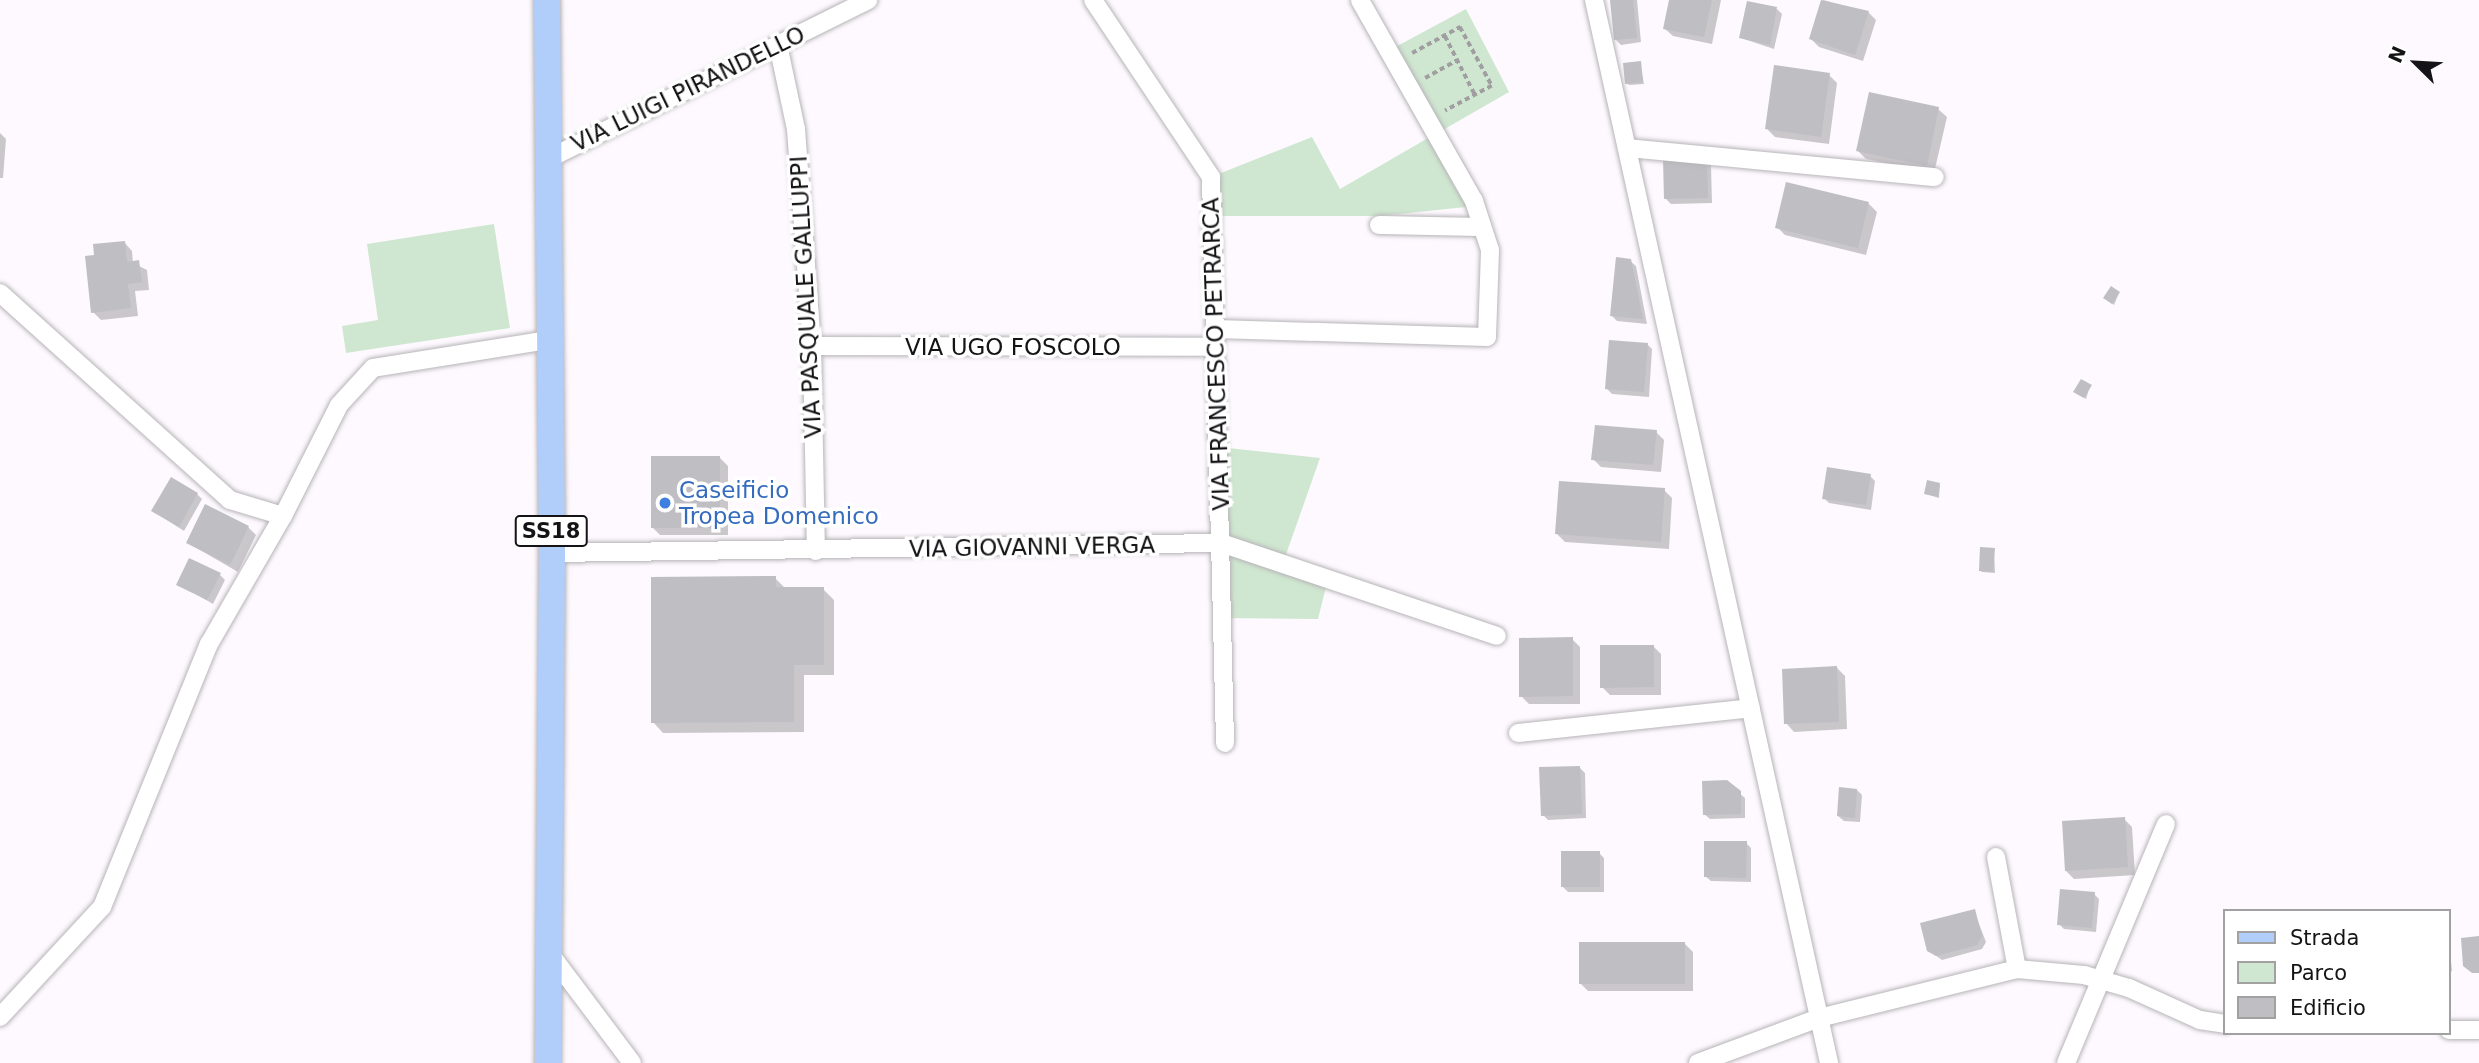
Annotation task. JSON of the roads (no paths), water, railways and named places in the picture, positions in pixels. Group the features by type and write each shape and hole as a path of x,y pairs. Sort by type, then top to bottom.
{"main road":[{"name":"SS18","path":"547,0 546,160 552,553 548,1063"}],"street":[{"name":"VIA LUIGI PIRANDELLO","path":"546,160 869,0"},
{"name":"VIA FRANCESCO PETRARCA","path":"1093,0 1211,177 1224,743"},
{"path":"1216,329 1487,337 1490,250 1474,201 1360,0"},
{"path":"1594,0 1829,1063"},
{"name":"VIA PASQUALE GALLUPPI","path":"778,45 796,129 812,346 816,551"},
{"path":"1628,148 1935,177"},
{"path":"1379,225 1482,227"},
{"path":"0,293 230,500 283,516"},
{"path":"0,1017 102,906 209,644 283,516 339,405 373,368 548,340"},
{"name":"VIA UGO FOSCOLO","path":"812,346 1213,347"},
{"name":"VIA GIOVANNI VERGA","path":"552,553 1221,543 1497,636"},
{"path":"1518,733 1751,708"},
{"path":"2066,1063 2103,981 2166,824"},
{"path":"1996,857 2017,969"},
{"path":"547,951 632,1063"},
{"path":"1698,1063 1819,1018 2017,969 2103,981 2200,1020 2224,1024"},
{"path":"2451,1030 2479,1030"}],"place":[{"name":"Caseificio Tropea Domenico","path":"665,503"}]}
